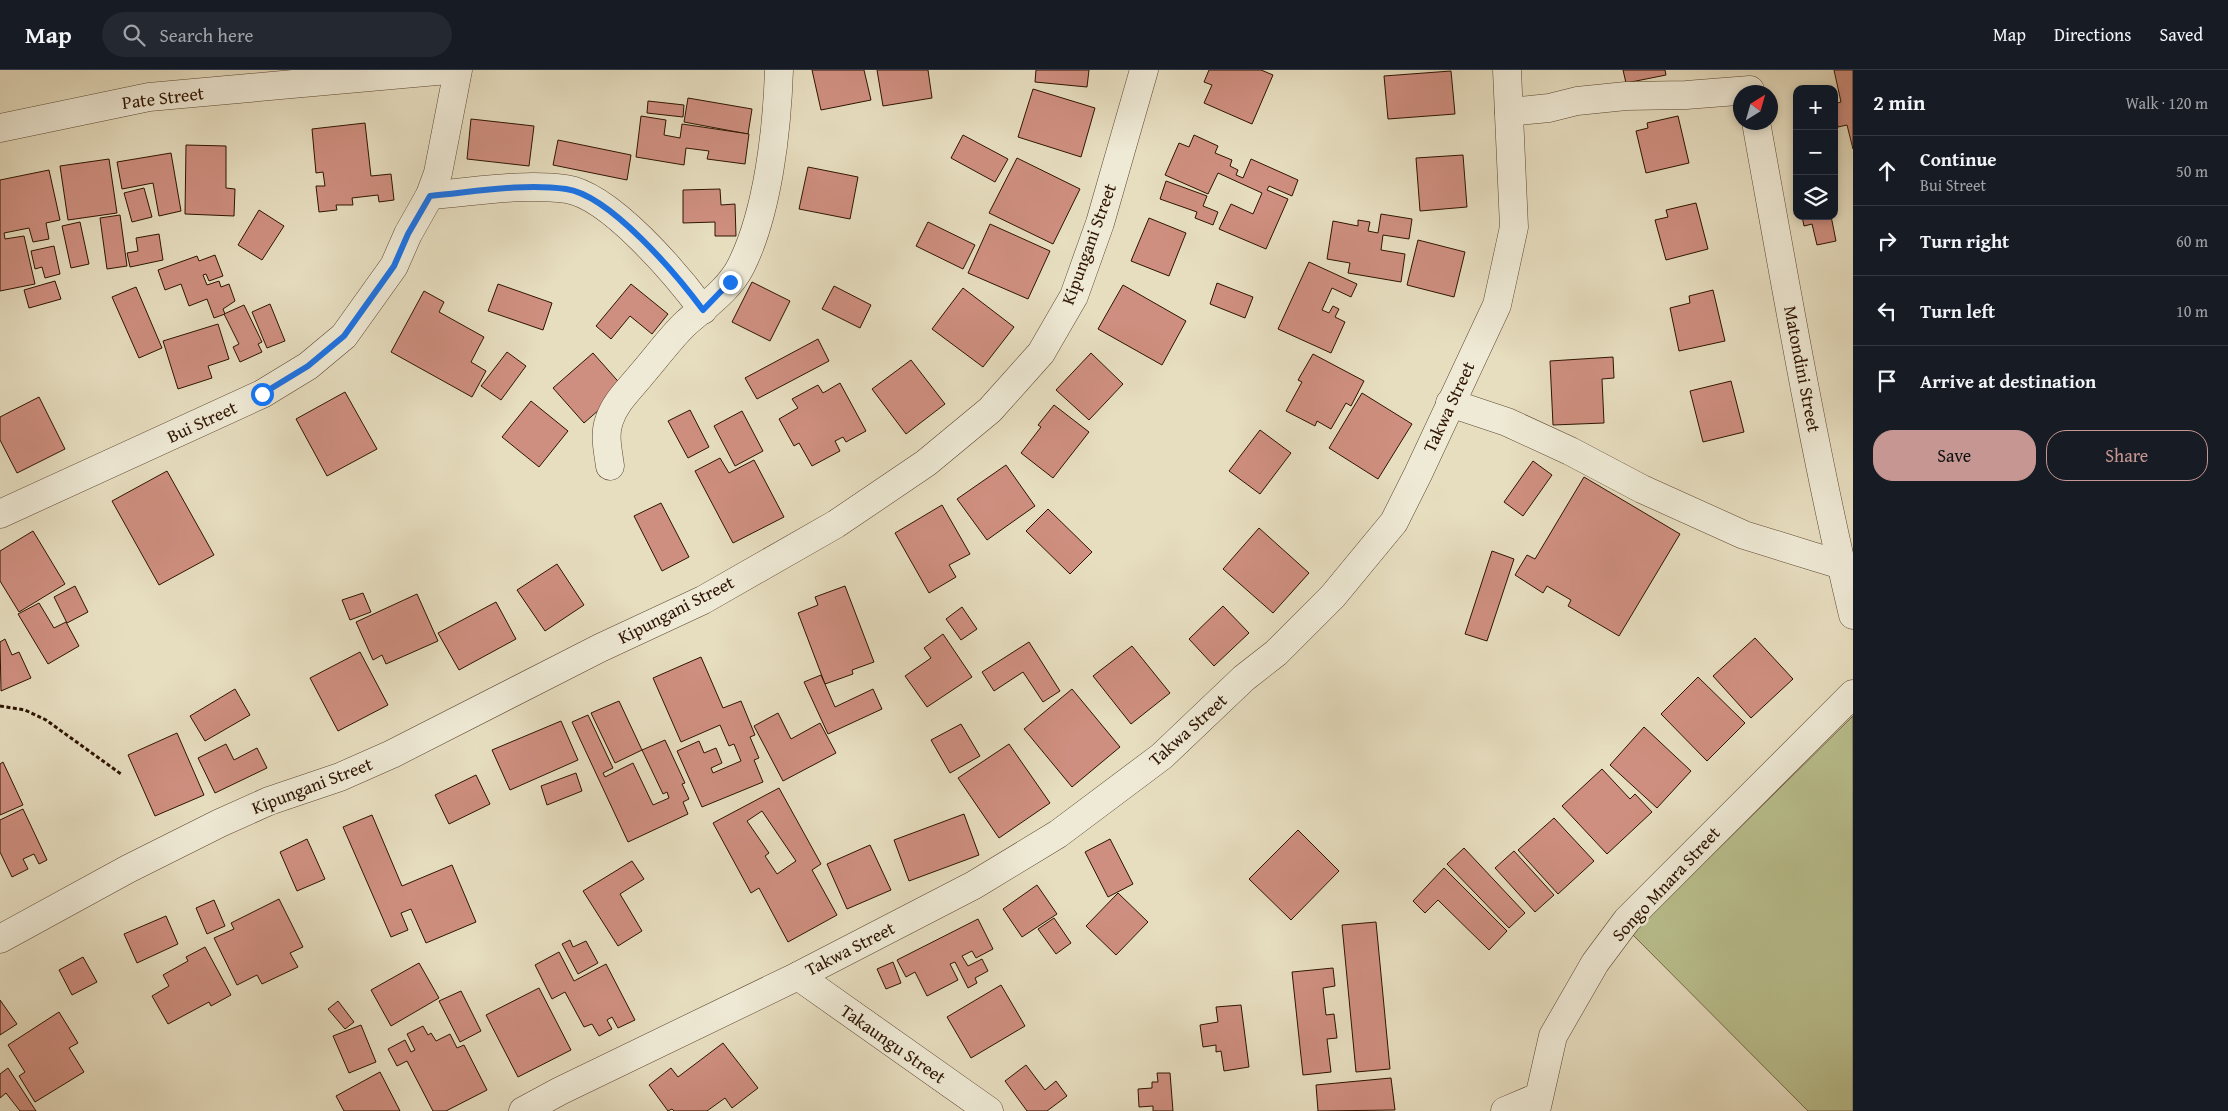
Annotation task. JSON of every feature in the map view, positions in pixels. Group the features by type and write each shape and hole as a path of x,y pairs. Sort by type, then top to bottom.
{"street":[{"name":"Pate Street","path":"0,128 149,97 448,70"},
{"name":"Bui Street","path":"0,514 262,394 308,366 344,336 394,266 408,234 430,196 438,173 458,70"},
{"path":"610,466 606,438 609,421 617,404 685,324 703,310 730,282 740,267 763,207 771,155 779,70"},
{"name":"Kipungani Street","path":"0,939 128,869 220,823 269,801 340,777 392,754 600,648 703,600 836,524 926,463 990,410 1041,353 1074,296 1100,223 1144,70"},
{"name":"Takwa Street","path":"523,1111 560,1091 798,976 974,886 1058,834 1162,756 1244,678 1276,653 1333,596 1394,522 1496,306 1514,227 1507,70"},
{"path":"1509,112 1549,108 1577,101 1749,84"},
{"name":"Matondini Street","path":"1757,130 1841,565 1853,615"},
{"path":"430,196 542,188 567,189 584,194 604,206 627,226 674,274 703,310"},
{"path":"1450,404 1516,426 1570,450 1642,489 1744,535 1841,565"},
{"name":"Songo Mnara Street","path":"1537,1104 1553,1036 1595,963 1627,920 1853,694"},
{"name":"Takaungu Street","path":"798,976 989,1111"},
{"path":"1505,1111 1537,1104"}],"path":[{"path":"0,706 24,710 46,720 121,774"}],"green space":[{"path":"1853,716 1853,1111 1808,1111 1632,934"}],"building":[{"path":"812,70 864,70 871,100 821,110"},
{"path":"877,70 928,70 932,98 883,106"},
{"path":"1036,70 1089,70 1087,87 1035,82"},
{"path":"1209,70 1261,70 1273,75 1252,124 1204,103 1212,85 1204,82"},
{"path":"1623,70 1665,70 1666,75 1626,83"},
{"path":"1834,70 1853,70 1853,149 1847,125 1838,127 1838,103 1841,102"},
{"path":"1451,71 1455,114 1388,119 1384,76"},
{"path":"1033,89 1095,108 1081,157 1018,137"},
{"path":"688,98 752,109 748,134 684,122"},
{"path":"648,101 684,105 683,117 647,113"},
{"path":"641,116 666,120 664,135 680,138 682,124 749,134 745,164 707,159 709,151 686,148 684,165 636,157"},
{"path":"1678,116 1689,163 1646,173 1636,131 1648,128 1647,123"},
{"path":"471,119 534,126 529,166 467,159"},
{"path":"365,123 371,176 391,174 394,200 379,202 378,195 352,198 353,205 336,205 337,210 319,212 316,186 325,186 323,172 316,173 312,129"},
{"path":"963,135 1008,159 995,182 951,158"},
{"path":"1194,135 1218,146 1215,153 1232,160 1230,166 1238,170 1236,175 1243,178 1251,159 1298,180 1292,196 1269,186 1267,190 1288,199 1266,249 1219,229 1231,204 1253,214 1262,193 1218,173 1208,194 1165,175 1179,143 1189,147"},
{"path":"558,140 631,155 627,180 553,165"},
{"path":"186,145 226,146 226,188 235,189 234,216 185,214"},
{"path":"171,153 181,211 159,216 153,183 122,189 117,162"},
{"path":"1463,155 1467,207 1420,211 1416,158"},
{"path":"1017,158 1080,189 1053,244 989,213"},
{"path":"109,159 117,213 68,220 60,166"},
{"path":"808,167 858,177 850,219 799,209"},
{"path":"49,170 60,220 46,223 49,239 33,242 29,228 4,233 5,239 24,236 35,284 0,291 0,180"},
{"path":"1166,181 1207,196 1203,206 1218,212 1213,225 1195,218 1197,212 1160,199"},
{"path":"144,188 152,217 132,222 124,193"},
{"path":"720,189 721,205 735,204 736,236 715,236 715,222 683,223 683,190"},
{"path":"1696,203 1708,249 1666,260 1655,220 1668,217 1666,210"},
{"path":"259,210 284,226 262,260 238,245"},
{"path":"1381,214 1412,219 1409,239 1383,235 1381,250 1405,254 1401,282 1348,273 1350,263 1327,259 1333,221 1358,226 1358,220 1370,222 1368,231 1378,233"},
{"path":"120,215 127,266 107,269 100,218"},
{"path":"1149,218 1186,233 1169,276 1131,261"},
{"path":"1803,220 1832,220 1836,241 1817,245 1812,224 1804,226"},
{"path":"80,222 89,264 71,268 62,226"},
{"path":"928,222 975,245 963,269 916,246"},
{"path":"990,224 1050,251 1028,299 968,273"},
{"path":"159,234 163,260 130,267 127,253 138,251 136,238"},
{"path":"1418,240 1465,252 1454,297 1407,285"},
{"path":"54,246 60,274 45,278 42,267 35,269 31,251"},
{"path":"215,255 223,276 209,281 206,274 203,275 207,285 219,281 221,287 229,284 235,301 223,309 225,314 214,318 207,299 189,306 181,284 165,290 158,270 197,256 199,261"},
{"path":"1309,262 1357,284 1351,297 1332,288 1322,310 1329,313 1333,306 1339,309 1335,317 1345,322 1331,353 1278,329"},
{"path":"55,281 61,299 29,308 24,290"},
{"path":"752,282 790,301 770,341 732,322"},
{"path":"1217,283 1253,297 1245,318 1210,304"},
{"path":"498,284 552,303 543,330 488,311"},
{"path":"631,284 668,314 652,334 630,316 611,339 596,326"},
{"path":"1123,285 1186,321 1162,365 1098,329"},
{"path":"834,286 871,305 860,328 822,309"},
{"path":"136,287 162,348 139,358 112,297"},
{"path":"963,288 1014,327 983,367 932,329"},
{"path":"1713,290 1725,341 1679,351 1670,308 1690,303 1689,296"},
{"path":"424,291 444,302 439,312 484,337 471,362 486,371 472,397 391,352"},
{"path":"270,304 285,341 267,348 252,312"},
{"path":"244,305 262,342 258,344 262,352 240,362 233,347 239,344 224,314"},
{"path":"218,324 229,359 208,366 212,378 178,389 163,341"},
{"path":"818,339 829,361 757,399 745,378"},
{"path":"507,352 526,366 501,400 481,386"},
{"path":"593,353 624,388 584,423 553,388"},
{"path":"1091,353 1123,384 1089,420 1056,390"},
{"path":"1313,354 1364,381 1351,406 1346,403 1331,429 1317,421 1315,426 1286,411 1302,382 1298,380"},
{"path":"1613,357 1614,378 1602,379 1604,423 1553,425 1550,361"},
{"path":"911,360 945,404 906,434 872,389"},
{"path":"1731,381 1744,432 1703,442 1690,391"},
{"path":"840,383 866,431 846,442 843,437 835,441 840,451 812,466 799,443 794,446 779,419 798,408 792,399 818,385 823,393"},
{"path":"345,392 377,449 327,476 296,419"},
{"path":"1362,393 1412,424 1378,479 1329,448"},
{"path":"39,397 65,449 17,473 0,440 0,417"},
{"path":"531,401 568,431 539,467 502,437"},
{"path":"1054,405 1089,432 1053,478 1021,453 1041,427 1038,425"},
{"path":"690,410 709,447 688,458 668,421"},
{"path":"742,411 763,451 735,466 714,426"},
{"path":"1260,430 1291,453 1260,494 1229,471"},
{"path":"720,458 729,473 754,460 784,517 733,543 695,471"},
{"path":"1533,461 1552,475 1523,516 1504,502"},
{"path":"1006,465 1035,506 987,540 957,499"},
{"path":"167,471 214,555 159,585 112,501"},
{"path":"1584,477 1680,534 1619,636 1568,606 1571,600 1547,586 1543,593 1515,575 1527,555 1535,559"},
{"path":"661,503 689,557 662,571 634,516"},
{"path":"942,505 970,554 949,565 956,577 929,593 895,533"},
{"path":"1048,509 1092,552 1070,574 1026,531"},
{"path":"1259,528 1309,573 1273,613 1223,569"},
{"path":"33,531 65,584 19,612 0,581 0,551"},
{"path":"1492,551 1514,559 1487,641 1465,634"},
{"path":"557,564 584,605 545,631 517,590"},
{"path":"75,586 88,612 67,623 54,597"},
{"path":"845,586 874,662 852,670 853,674 825,684 798,613 818,605 815,597"},
{"path":"363,593 371,612 350,620 342,600"},
{"path":"417,594 438,641 386,664 382,655 373,660 356,622"},
{"path":"496,602 516,639 459,670 438,633"},
{"path":"39,603 54,628 66,622 79,646 48,664 18,614"},
{"path":"1223,606 1249,633 1214,666 1189,639"},
{"path":"962,607 977,629 961,640 946,619"},
{"path":"943,634 972,677 927,707 905,676 931,658 924,648"},
{"path":"1755,638 1793,679 1751,718 1713,676"},
{"path":"5,639 12,655 19,652 31,678 1,691 0,642"},
{"path":"1029,642 1060,691 1043,702 1023,672 994,691 982,672"},
{"path":"1132,646 1170,693 1131,724 1093,676"},
{"path":"360,652 388,705 338,731 310,678"},
{"path":"701,657 723,708 741,701 755,735 750,737 759,758 754,760 763,782 702,807 677,751 699,741 704,753 716,748 722,763 711,768 713,773 741,761 734,744 729,746 720,725 681,742 653,678"},
{"path":"821,675 835,707 873,689 882,709 828,734 804,682"},
{"path":"1698,677 1745,723 1707,761 1661,714"},
{"path":"235,689 250,715 205,741 190,716"},
{"path":"1072,689 1120,747 1072,787 1024,729"},
{"path":"619,701 642,750 615,763 591,713"},
{"path":"778,713 791,739 820,723 836,753 783,781 754,726"},
{"path":"588,715 613,768 603,773 605,777 633,763 653,805 669,798 667,792 663,794 642,750 665,740 685,783 682,784 689,799 683,802 688,814 628,842 572,722"},
{"path":"561,721 578,760 510,790 492,750"},
{"path":"961,724 980,756 950,773 931,740"},
{"path":"1644,727 1691,771 1657,808 1610,765"},
{"path":"177,733 204,795 155,816 128,755"},
{"path":"226,744 234,760 257,748 267,768 215,793 198,758"},
{"path":"1009,744 1050,803 999,838 958,778"},
{"path":"3,762 23,805 0,815 0,764"},
{"path":"1602,769 1630,799 1635,794 1652,812 1607,854 1562,806"},
{"path":"576,773 582,791 547,805 541,786"},
{"path":"476,775 490,804 449,824 435,795"},
{"path":"779,788 821,864 812,870 837,915 788,942 759,888 751,893 713,823","holes":["762,811 796,861 777,874 765,856 769,853 747,821"]},
{"path":"23,809 47,860 39,864 34,854 23,859 28,869 12,877 0,852 0,820"},
{"path":"964,814 979,855 909,881 894,840"},
{"path":"372,815 402,886 452,865 476,922 426,943 411,909 401,913 408,930 391,937 343,827"},
{"path":"1554,818 1594,861 1558,894 1518,850"},
{"path":"1298,830 1339,871 1291,920 1249,879"},
{"path":"307,839 325,879 297,891 280,852"},
{"path":"1110,839 1133,884 1108,897 1085,852"},
{"path":"870,845 891,890 847,909 827,864"},
{"path":"1464,848 1525,913 1509,928 1447,864"},
{"path":"1514,851 1554,895 1535,912 1495,868"},
{"path":"632,861 644,879 620,894 642,931 618,946 583,891"},
{"path":"1444,868 1507,931 1489,950 1438,900 1425,913 1413,901"},
{"path":"1037,885 1057,914 1022,937 1003,909"},
{"path":"1118,893 1148,922 1116,955 1086,926"},
{"path":"279,899 303,947 290,953 298,967 262,984 257,975 237,985 214,938 234,929 231,923"},
{"path":"214,900 225,926 207,934 196,908"},
{"path":"166,916 178,944 137,963 124,934"},
{"path":"1054,918 1071,943 1056,954 1038,929"},
{"path":"978,919 993,949 976,958 972,951 962,956 968,966 982,959 988,971 975,978 977,983 968,988 955,962 950,964 958,980 927,996 915,972 906,977 897,960"},
{"path":"1376,922 1390,1069 1356,1072 1342,925"},
{"path":"570,940 573,947 586,941 598,963 578,974 562,944"},
{"path":"205,947 231,995 211,1006 209,1002 168,1024 152,996 169,986 163,975 188,961 186,957"},
{"path":"559,952 574,981 606,964 635,1020 618,1028 612,1017 607,1020 612,1029 599,1036 592,1024 584,1027 565,992 552,999 535,965"},
{"path":"83,957 97,982 72,995 59,970"},
{"path":"893,962 901,983 886,989 877,969"},
{"path":"419,963 439,998 391,1026 371,990"},
{"path":"1333,968 1335,986 1323,988 1326,1015 1334,1014 1337,1038 1327,1039 1331,1072 1303,1075 1292,972"},
{"path":"1001,985 1025,1026 971,1058 947,1017"},
{"path":"539,988 571,1050 518,1077 486,1015"},
{"path":"461,991 481,1031 460,1042 439,1001"},
{"path":"0,1000 17,1024 0,1035"},
{"path":"338,1001 354,1022 345,1029 328,1009"},
{"path":"1241,1005 1249,1067 1224,1071 1221,1051 1216,1052 1216,1045 1203,1047 1200,1025 1218,1022 1216,1007"},
{"path":"59,1012 78,1043 69,1048 84,1072 35,1102 19,1076 25,1072 8,1045"},
{"path":"361,1025 376,1062 349,1073 333,1036"},
{"path":"423,1026 428,1035 431,1033 436,1041 450,1034 457,1048 464,1045 487,1090 446,1111 433,1111 407,1061 397,1066 388,1049 405,1040 411,1052 415,1050 407,1034"},
{"path":"723,1043 758,1088 732,1108 725,1098 707,1111 674,1111 672,1109 668,1111 649,1085 671,1068 678,1077"},
{"path":"1026,1065 1045,1090 1056,1081 1067,1096 1047,1111 1027,1111 1005,1081"},
{"path":"8,1068 36,1111 20,1111 6,1093 0,1098 0,1074"},
{"path":"380,1072 400,1111 344,1111 336,1096"},
{"path":"1157,1073 1170,1073 1173,1111 1153,1111 1153,1106 1139,1107 1138,1089 1152,1088 1152,1082 1158,1082"},
{"path":"1391,1078 1395,1110 1318,1111 1316,1085"}],"route":[{"path":"262,394 308,366 344,336 394,266 408,234 430,196 512,189 567,189 584,194 604,206 627,226 686,287 703,310 730,282"}]}
